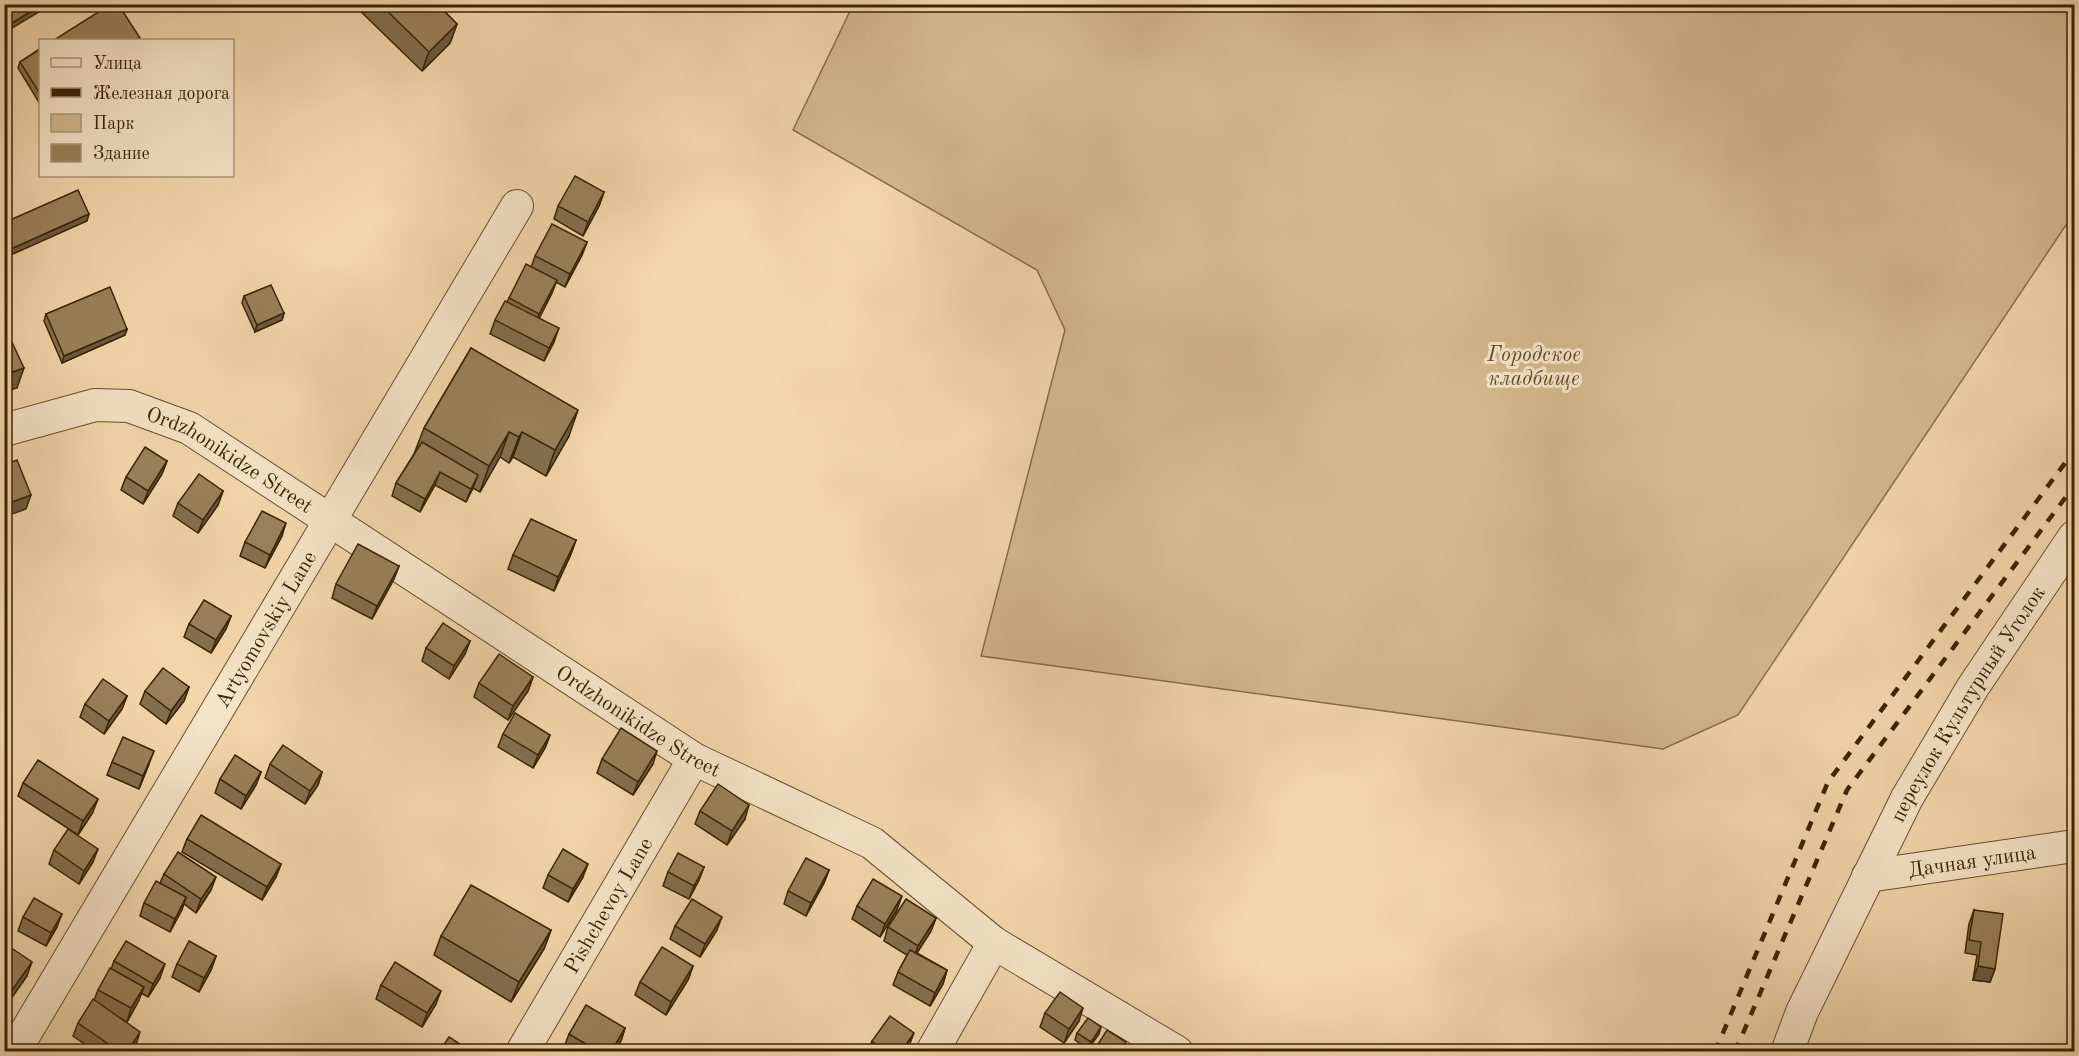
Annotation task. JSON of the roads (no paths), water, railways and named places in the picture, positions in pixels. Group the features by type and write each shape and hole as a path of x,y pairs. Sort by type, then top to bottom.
{"street":[{"name":"Artyomovskiy Lane","path":"14,1052 517,206"},
{"name":"Ordzhonikidze Street","path":"4,430 95,405 129,406 189,428 694,759 872,843 994,943 1177,1052"},
{"name":"переулок Культурный Уголок","path":"1787,1052 1802,1012 1907,798 1973,687 2074,537"},
{"name":"Pishchevoy Lane","path":"522,1052 694,759"},
{"name":"Дачная улица","path":"1868,876 2074,846"},
{"path":"932,1052 994,943"}],"railway":[{"path":"1715,1052 1828,782 2074,451"},
{"path":"1735,1052 1847,790 2074,486"}],"park label":[{"name":"Городское кладбище","path":"1534,366"}]}
